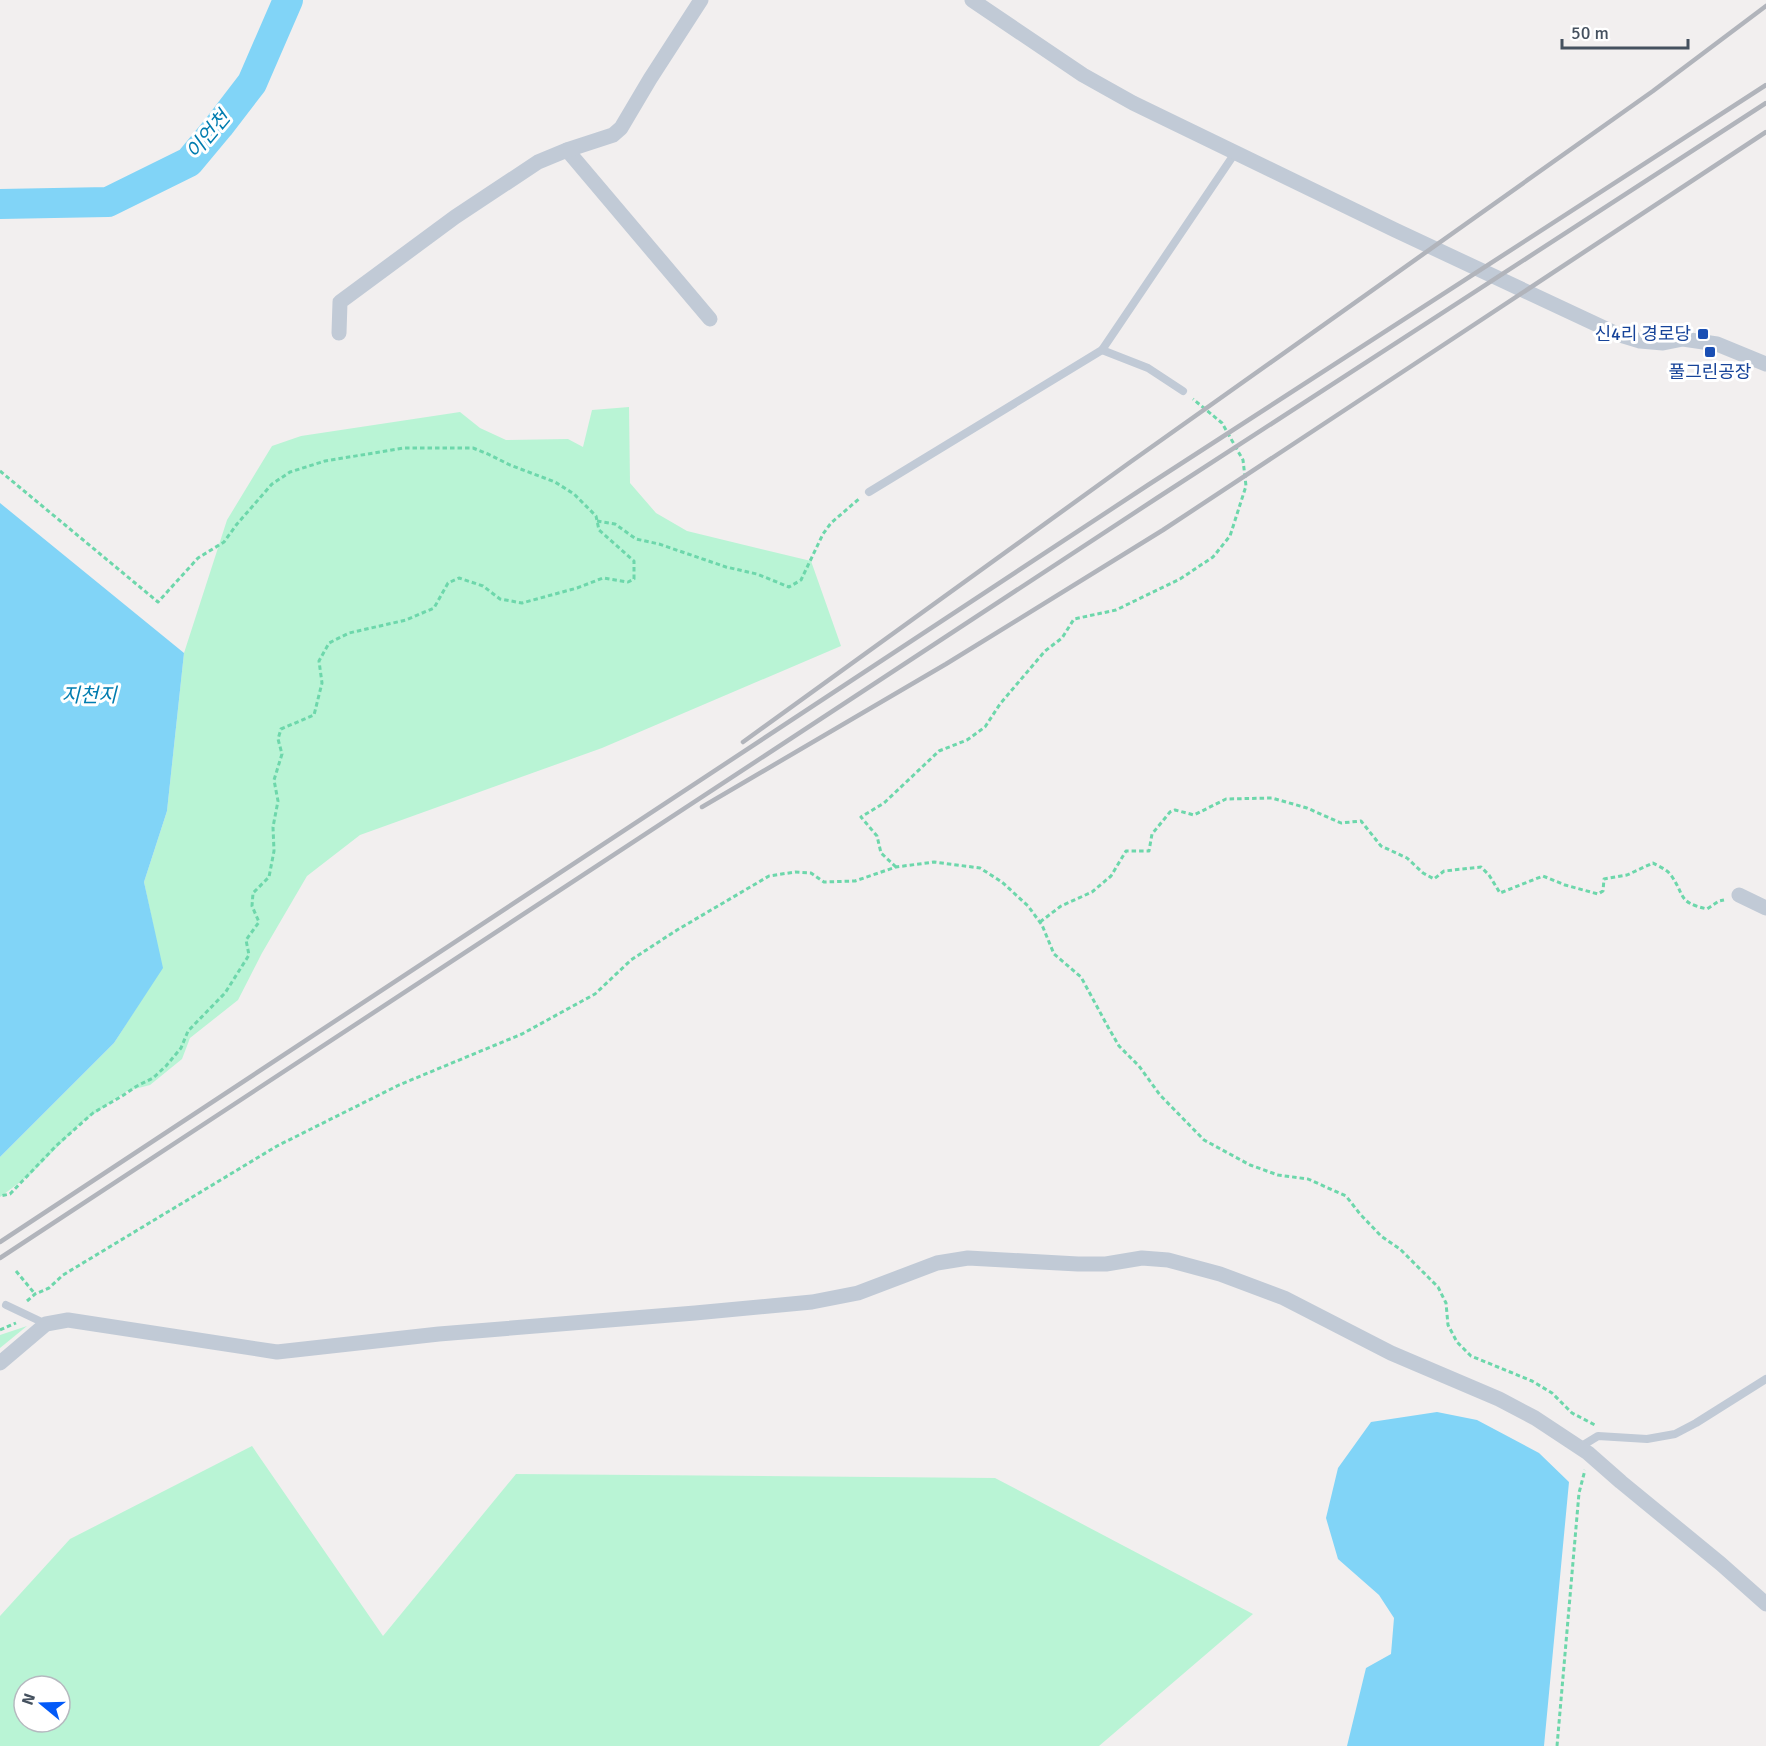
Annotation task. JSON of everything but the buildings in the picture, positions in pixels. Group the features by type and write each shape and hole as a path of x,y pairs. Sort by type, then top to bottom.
{"street":[{"path":"339,333 340,302 465,210 538,162 613,135 621,128 701,0"},
{"path":"972,0 1083,75 1132,103 1617,334 1640,341 1664,343 1683,339 1717,344 1766,364"},
{"path":"567,150 710,319"},
{"path":"1739,895 1766,908"},
{"path":"0,1362 46,1324 68,1320 277,1352 439,1334 812,1302 858,1293 937,1263 968,1258 1078,1264 1106,1264 1142,1258 1168,1260 1220,1274 1284,1298 1391,1353 1499,1399 1535,1418 1584,1450 1766,1604"}],"lane":[{"path":"869,492 1102,350 1235,153"},
{"path":"1102,350 1148,368 1183,391"},
{"path":"6,1305 46,1324"},
{"path":"1584,1450 1598,1436 1647,1439 1675,1434 1766,1379"}],"path":[{"path":"896,867 881,853 877,836 861,818 884,803 939,751 967,740 985,727 1000,704 1045,651 1062,638 1074,620 1116,610 1180,579 1213,556 1230,536 1246,486 1243,460 1222,423 1183,391"},
{"path":"0,471 158,602 198,558 224,542 272,484 290,472 325,461 404,448 473,448 555,482 574,494 596,516 599,530 634,561 634,579 628,582 603,578 577,588 522,603 500,599 483,586 459,578 448,583 434,609 406,620 349,633 329,643 319,661 322,683 314,715 281,729 278,739 282,754 274,780 278,801 273,827 274,851 269,877 253,893 252,906 259,922 246,940 249,955 238,974 212,1009 188,1031 181,1048 166,1066 153,1078 93,1113 56,1146 10,1194 0,1196"},
{"path":"597,521 615,524 636,539 659,544 726,567 757,574 789,586 801,580 823,534 831,523 869,492"},
{"path":"1040,922 1061,906 1092,892 1111,876 1126,851 1149,851 1152,834 1170,812 1175,810 1194,815 1226,799 1245,797 1272,798 1307,808 1341,823 1361,821 1381,846 1407,858 1434,879 1444,871 1481,867 1489,874 1500,893 1544,876 1565,885 1598,894 1604,891 1604,879 1627,875 1653,863 1669,872 1681,896 1690,905 1707,909 1719,901 1733,899 1739,895"},
{"path":"0,1330 23,1320 25,1302 35,1294 49,1288 63,1275 277,1146 399,1085 522,1034 595,994 631,960 769,876 795,872 811,873 824,882 855,881 896,867 934,862 980,868 1002,882 1028,906 1040,922 1054,954 1082,977 1119,1046 1139,1066 1160,1095 1204,1140 1250,1165 1278,1175 1308,1179 1346,1196 1381,1236 1400,1249 1438,1287 1446,1303 1448,1325 1457,1342 1471,1356 1532,1381 1552,1393 1572,1413 1615,1437"},
{"path":"16,1271 35,1294"},
{"path":"1557,1746 1584,1450"}],"green space":[{"path":"629,407 630,483 656,513 687,531 811,561 841,646 602,748 360,835 307,876 262,953 238,1000 190,1038 182,1059 150,1085 127,1091 81,1123 31,1174 0,1197 0,1157 114,1043 162,968 144,882 167,811 184,653 227,520 272,446 301,436 460,412 480,428 506,440 568,439 583,447 592,410"},
{"path":"27,1326 0,1348 0,1335"},
{"path":"252,1446 383,1636 516,1474 995,1478 1253,1614 1099,1746 0,1746 0,1616 70,1539"}],"water":[{"name":"지천지","path":"0,503 184,653 167,811 144,882 163,968 114,1043 0,1157"},
{"path":"1437,1412 1477,1420 1539,1453 1569,1482 1544,1746 1347,1746 1366,1668 1391,1654 1394,1618 1379,1595 1338,1559 1326,1518 1338,1468 1371,1422"}],"waterway":[{"name":"이언천","path":"0,204 108,202 189,162 252,83 288,0"}],"railway":[{"path":"743,742 1129,463 1653,91 1766,6"},
{"path":"0,1242 1148,485 1766,85"},
{"path":"0,1258 1157,498 1766,103"},
{"path":"702,807 946,664 1163,530 1766,132"}],"place":[{"name":"신4리 경로당","path":"1703,334"},
{"name":"풀그린공장","path":"1710,352"}]}
